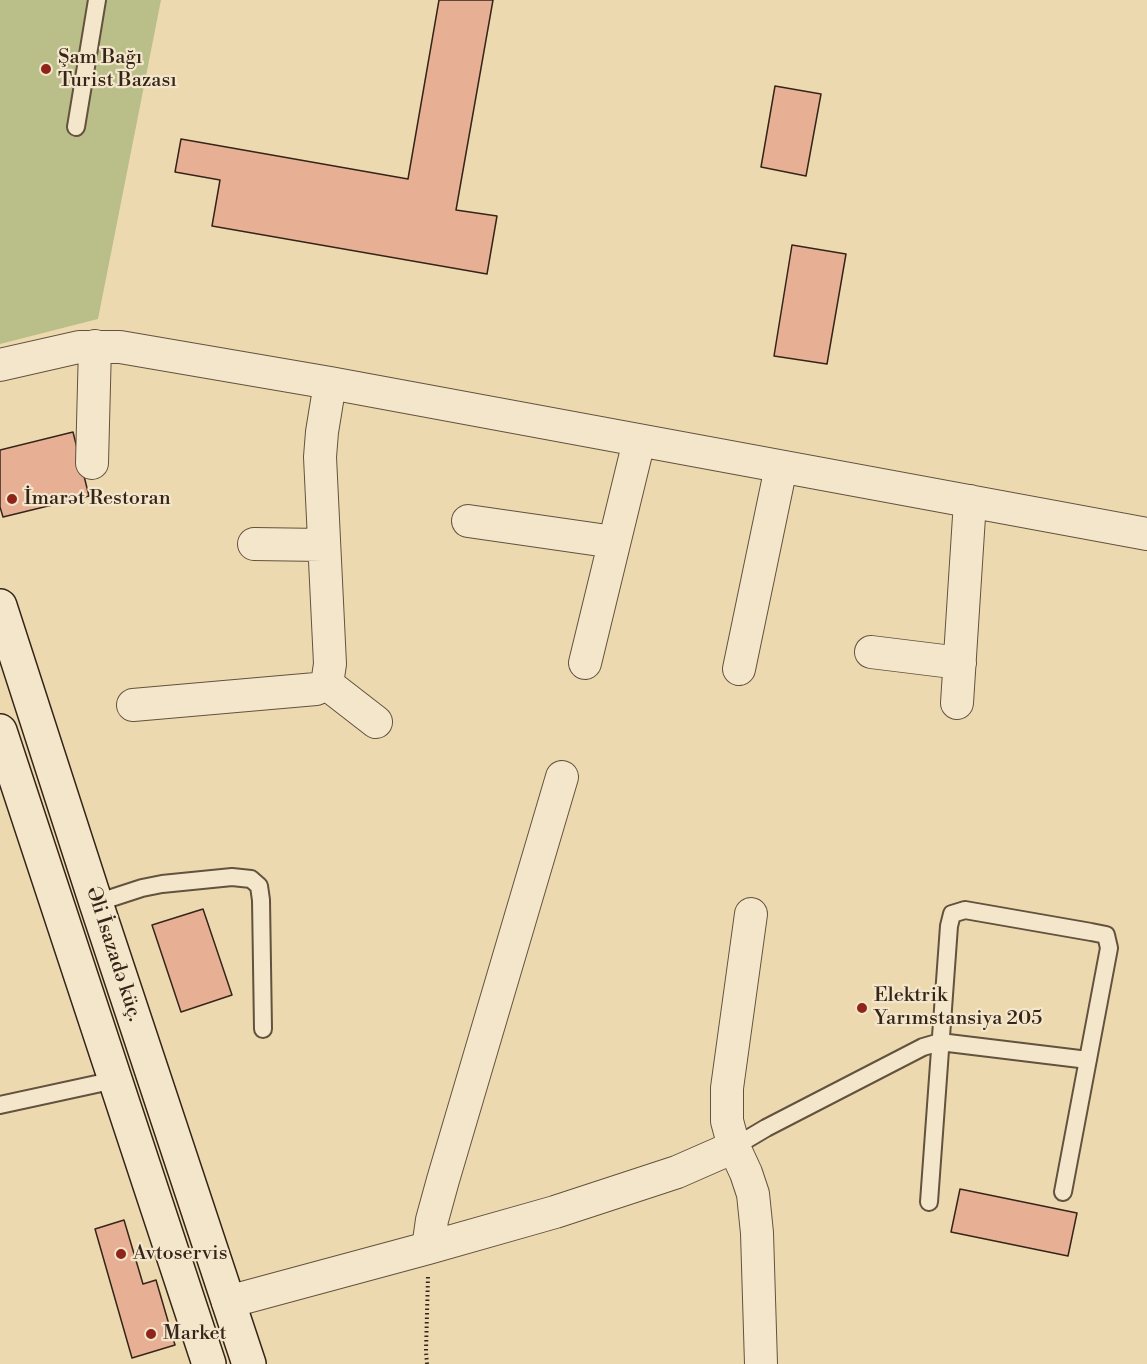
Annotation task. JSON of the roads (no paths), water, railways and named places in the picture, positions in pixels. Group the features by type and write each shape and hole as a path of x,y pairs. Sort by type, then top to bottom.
{"main road":[{"name":"Əli İsazadə küç.","path":"0,606 246,1357"},
{"name":"Əli İsazadə küç.","path":"0,731 192,1313 204,1363"},
{"path":"192,1313 228,1302"},
{"path":"204,1363 246,1357"}],"street":[{"path":"92,463 95,346"},
{"path":"0,365 63,350 95,346 141,350 1147,534"},
{"path":"327,684 330,664 320,457 330,383"},
{"path":"585,663 639,441"},
{"path":"739,669 781,466"},
{"path":"957,703 970,501"},
{"path":"468,521 614,542"},
{"path":"254,544 323,545"},
{"path":"871,652 960,663"},
{"path":"133,705 316,689 327,684"},
{"path":"327,684 376,723"},
{"path":"428,1248 432,1220 443,1180 562,777"},
{"path":"751,914 727,1088 727,1121 734,1147 753,1194 757,1233 761,1364"},
{"path":"228,1302 555,1212 677,1172 734,1147"}],"lane":[{"path":"76,127 97,0"},
{"path":"96,903 162,884 232,877 251,879 259,886 261,900 263,1029"},
{"path":"929,1202 949,926 952,914 965,910 1106,935 1109,948 1063,1192"},
{"path":"734,1147 766,1128 923,1047 940,1042 1088,1060"},
{"path":"0,1105 115,1080"}],"place":[{"name":"Şam Bağı Turist Bazası","path":"46,69"},
{"name":"İmarət Restoran","path":"12,499"},
{"name":"Elektrik Yarımstansiya 205","path":"862,1008"},
{"name":"Avtoservis","path":"121,1254"},
{"name":"Market","path":"151,1334"}]}
